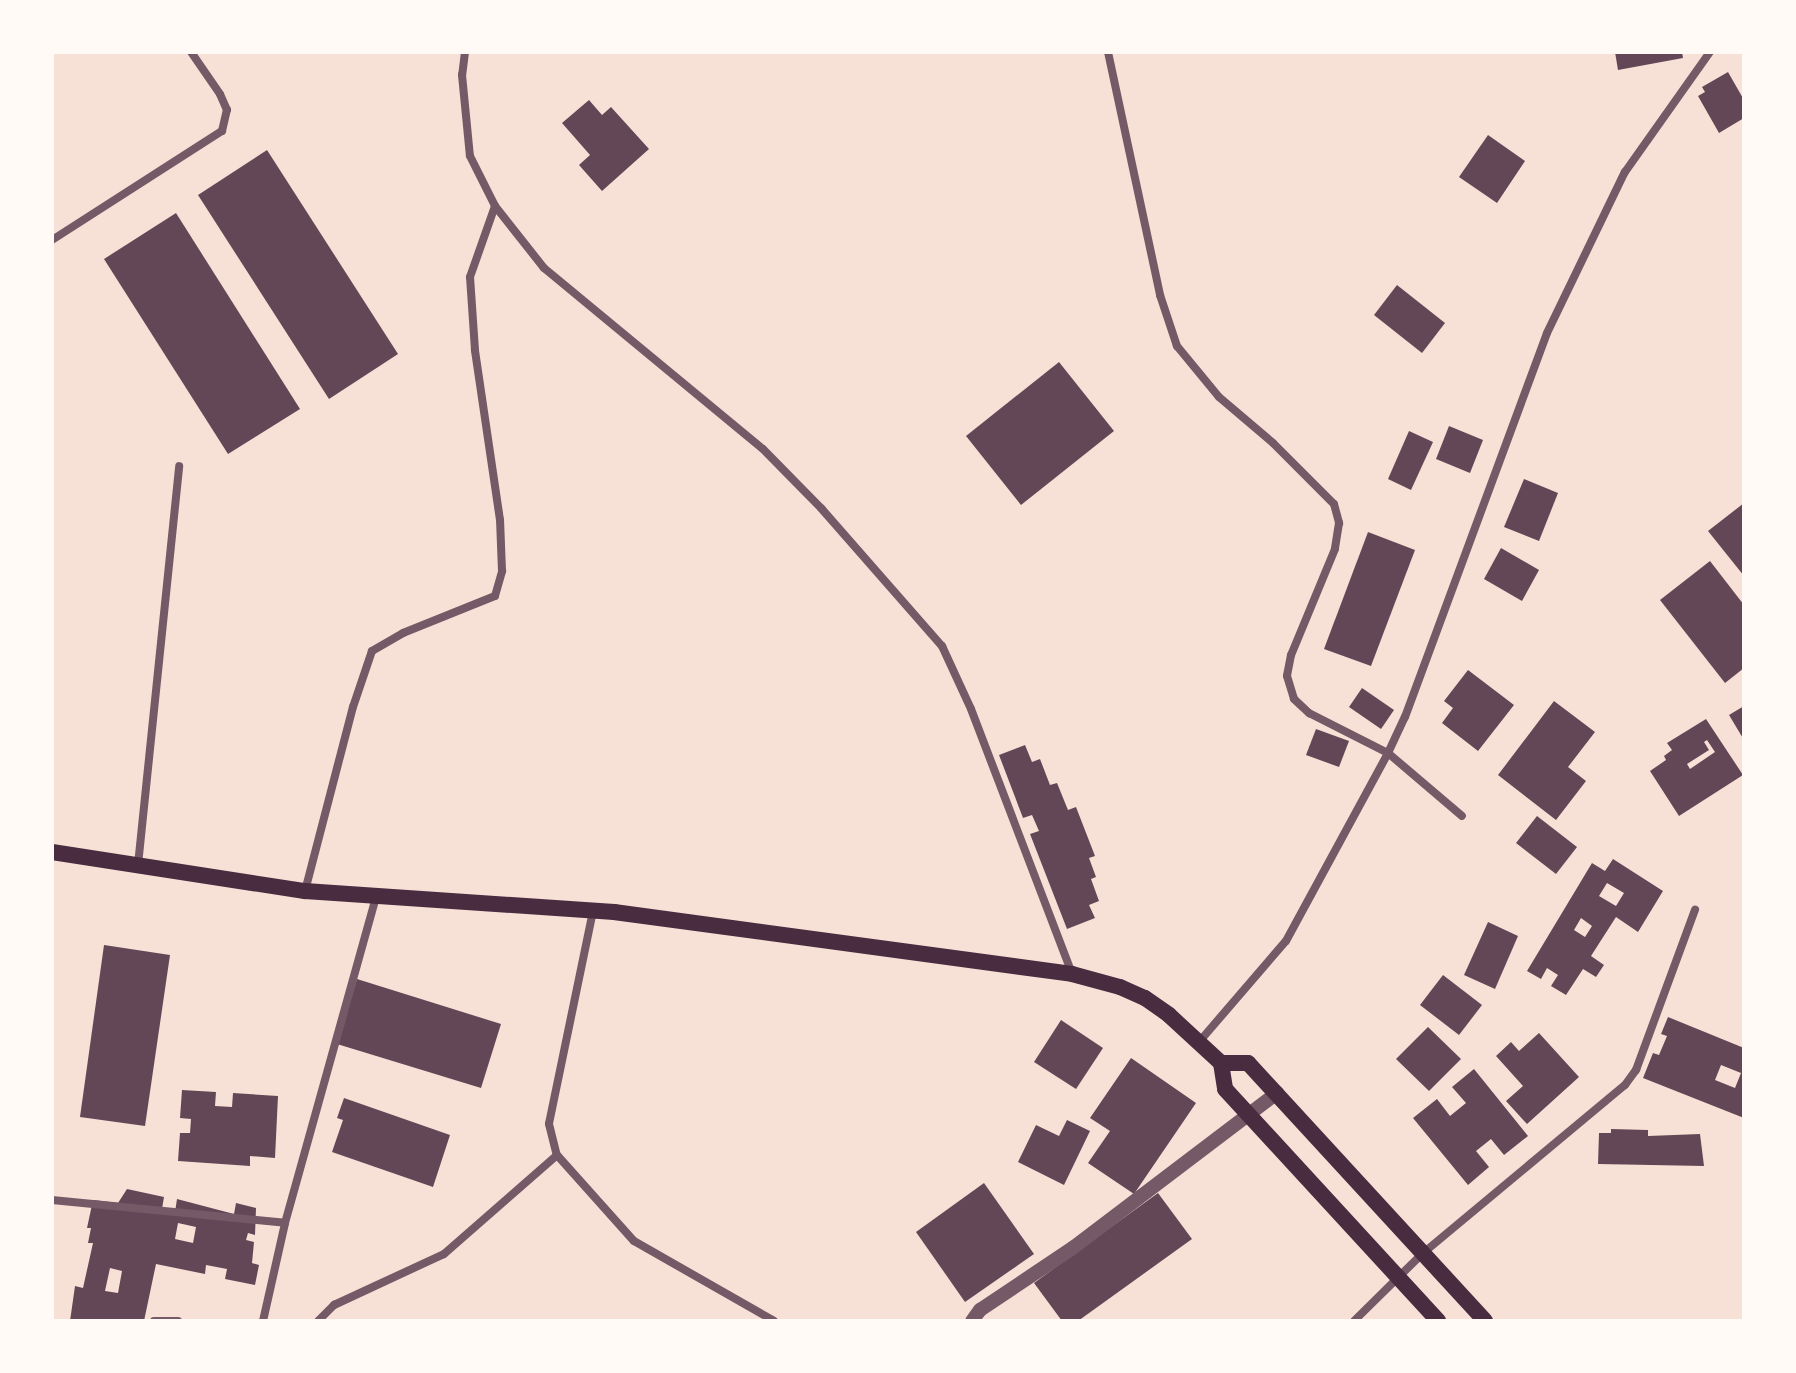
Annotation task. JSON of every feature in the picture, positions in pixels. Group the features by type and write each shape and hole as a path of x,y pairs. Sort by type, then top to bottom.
{"main road":[{"path":"52,852 305,891 593,911 1072,974 1145,998 1221,1063 1225,1089 1398,1282 1438,1321"},
{"path":"1221,1063 1248,1063 1485,1321"}],"street":[{"path":"52,240 222,131 227,110 220,94 191,52"},
{"path":"465,52 462,75 470,156 495,206 544,268 763,449 821,508 942,646 971,709 1072,974"},
{"path":"1108,52 1160,295 1177,346 1219,397 1273,443 1334,504 1339,523 1335,549 1291,655 1287,676 1294,699 1309,713 1388,753 1462,816"},
{"path":"1198,1043 1286,941 1388,753 1405,717 1547,333 1625,172 1710,52"},
{"path":"305,891 353,707 372,651 403,633 495,596 499,584 502,571 500,520 482,416 470,277 495,206"},
{"path":"138,865 179,466"},
{"path":"263,1321 285,1223 376,896"},
{"path":"1354,1321 1398,1282 1422,1254 1625,1085 1636,1070 1695,910"},
{"path":"593,911 549,1124 557,1155 634,1241 774,1321"},
{"path":"972,1321 980,1310 1074,1247 1277,1093"},
{"path":"318,1321 334,1305 444,1254 557,1155"},
{"path":"52,1200 285,1223"},
{"path":"154,1321 178,1321"}],"building":[{"path":"1615,52 1682,52 1683,58 1618,70"},
{"path":"1728,72 1744,100 1744,118 1719,133 1698,96 1705,92 1702,87"},
{"path":"589,100 602,115 611,107 649,149 602,191 579,165 590,155 562,123"},
{"path":"1488,135 1525,161 1497,203 1459,177"},
{"path":"267,150 398,354 329,399 198,195"},
{"path":"176,213 300,409 228,454 104,259"},
{"path":"1397,285 1445,323 1422,353 1374,315"},
{"path":"1059,362 1114,431 1021,505 966,436"},
{"path":"1449,426 1483,440 1470,473 1436,459"},
{"path":"1409,431 1433,442 1411,490 1388,479"},
{"path":"1524,479 1558,493 1539,541 1504,527"},
{"path":"1744,503 1744,576 1708,531"},
{"path":"1368,532 1415,550 1371,666 1324,649"},
{"path":"1501,548 1539,570 1522,601 1484,579"},
{"path":"1710,561 1744,605 1744,668 1725,683 1660,600"},
{"path":"1468,670 1514,705 1478,751 1442,723 1453,708 1444,701"},
{"path":"1362,688 1394,710 1381,729 1349,707"},
{"path":"1554,701 1595,732 1568,767 1586,781 1556,820 1498,775"},
{"path":"1744,706 1744,740 1729,715"},
{"path":"1706,719 1743,775 1679,816 1650,771 1666,760 1664,756 1672,750 1667,743","holes":["1707,740 1715,752 1690,769 1687,764 1709,750 1704,742"]},
{"path":"1316,729 1349,741 1339,767 1306,755"},
{"path":"1025,745 1032,762 1040,759 1050,785 1057,783 1068,810 1076,807 1095,856 1089,858 1096,877 1091,879 1099,901 1089,905 1095,918 1067,929 1030,834 1039,831 1032,815 1023,818 999,755"},
{"path":"1537,816 1577,847 1556,874 1516,843"},
{"path":"1613,859 1663,891 1638,932 1616,917 1591,956 1604,965 1596,977 1583,969 1566,995 1551,986 1558,975 1547,968 1541,979 1527,971 1592,863 1605,871","holes":["1607,883 1624,893 1616,906 1599,896","1581,918 1592,926 1585,937 1574,930"]},
{"path":"1488,922 1518,936 1495,989 1464,975"},
{"path":"104,945 170,955 145,1126 80,1117"},
{"path":"1443,975 1482,1005 1459,1035 1420,1005"},
{"path":"357,979 501,1024 481,1088 337,1044"},
{"path":"1668,1017 1744,1048 1744,1118 1643,1078 1653,1053 1659,1055 1667,1036 1661,1034","holes":["1721,1065 1741,1073 1735,1088 1715,1080"]},
{"path":"1061,1020 1103,1048 1076,1089 1034,1062"},
{"path":"1428,1027 1461,1059 1429,1091 1396,1059"},
{"path":"1539,1033 1579,1077 1527,1124 1506,1101 1523,1086 1496,1056 1511,1042 1519,1051"},
{"path":"1131,1058 1196,1103 1134,1194 1088,1163 1110,1131 1090,1118"},
{"path":"1474,1069 1528,1136 1504,1155 1491,1139 1476,1151 1489,1167 1468,1185 1413,1118 1437,1099 1450,1116 1466,1103 1452,1087"},
{"path":"182,1090 216,1092 215,1106 232,1107 233,1093 278,1096 275,1158 250,1156 250,1166 178,1161 180,1133 190,1133 191,1119 180,1118"},
{"path":"344,1098 450,1135 433,1187 332,1152 343,1120 337,1118"},
{"path":"1067,1120 1090,1131 1064,1185 1018,1162 1036,1125 1059,1136"},
{"path":"1611,1129 1648,1130 1648,1136 1700,1134 1704,1166 1598,1164 1599,1133 1611,1133"},
{"path":"984,1183 1034,1254 965,1302 916,1232"},
{"path":"127,1189 164,1197 162,1209 175,1212 177,1199 234,1214 236,1203 256,1208 255,1235 248,1233 246,1240 254,1242 252,1263 259,1265 255,1285 225,1279 227,1269 206,1265 205,1274 156,1264 144,1321 70,1321 75,1286 83,1288 93,1243 88,1243 91,1228 87,1228 93,1200 118,1203","holes":["178,1223 196,1227 193,1243 175,1239","110,1268 122,1271 118,1293 105,1291"]},
{"path":"1158,1193 1192,1239 1078,1321 1062,1321 1034,1283"}]}
